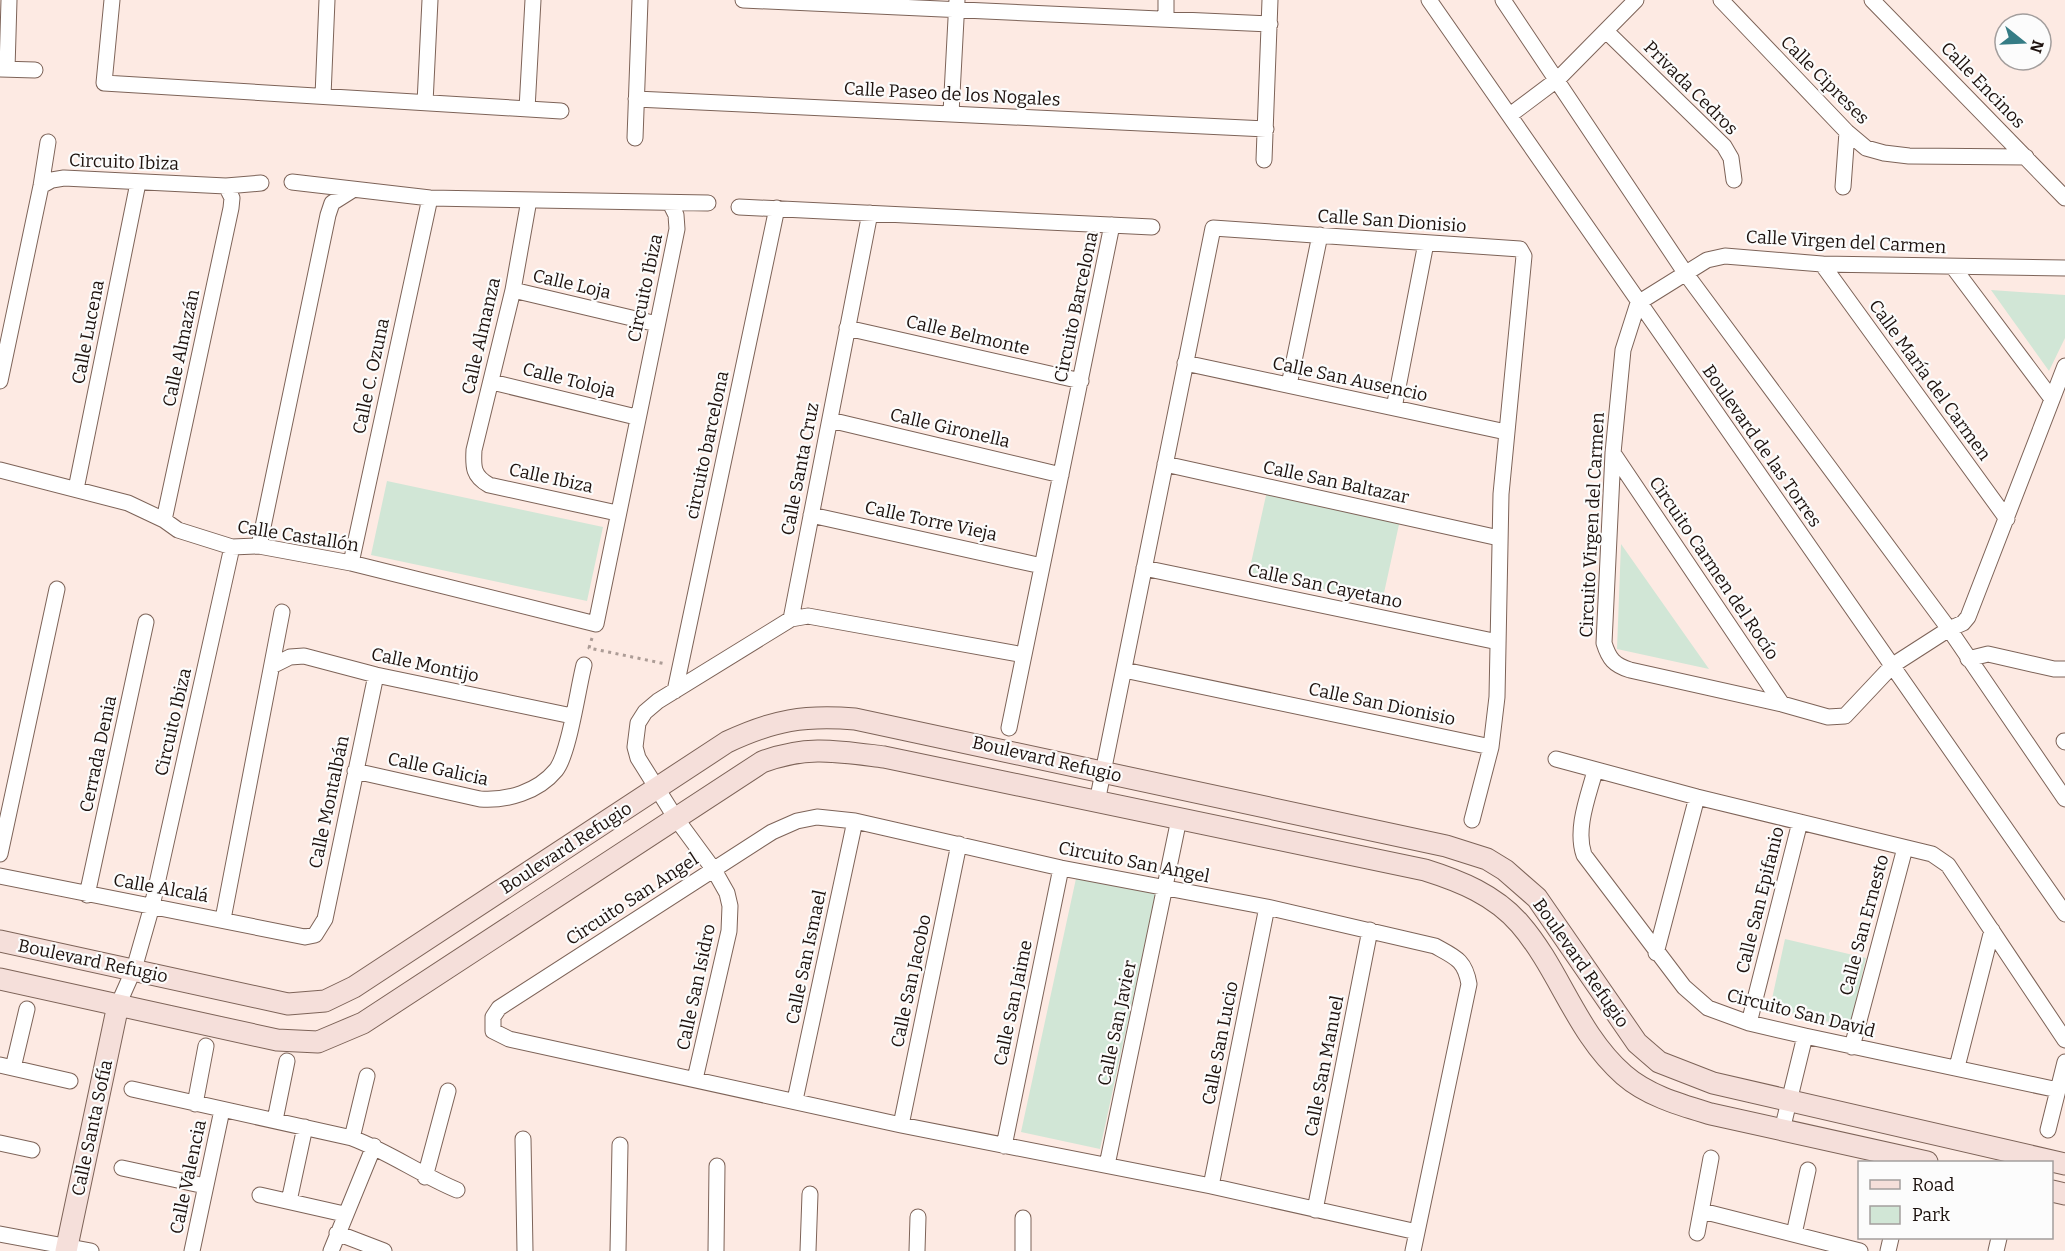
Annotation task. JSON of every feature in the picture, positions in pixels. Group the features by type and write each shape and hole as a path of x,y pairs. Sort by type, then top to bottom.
{"street":[{"path":"9,0 3,69 35,70"},
{"path":"112,0 104,82 561,111"},
{"path":"323,96 327,0"},
{"path":"425,103 430,0"},
{"path":"527,109 533,0"},
{"path":"635,138 640,0"},
{"path":"743,0 1060,7 1166,19 1270,24"},
{"path":"1166,0 1166,19"},
{"path":"1264,160 1270,0"},
{"name":"Boulevard de las Torres","path":"1429,0 2065,914"},
{"path":"1503,0 1686,274 1948,628 2065,799"},
{"path":"1510,115 1558,80 1635,0"},
{"name":"Calle Cipreses","path":"1721,0 1847,132 1866,148 1909,156 2026,157"},
{"name":"Calle Encinos","path":"1872,0 2065,198"},
{"path":"951,113 957,4"},
{"name":"Privada Cedros","path":"1606,31 1724,146 1731,158 1734,180"},
{"name":"Calle Paseo de los Nogales","path":"636,99 1266,129"},
{"path":"1843,187 1847,132"},
{"path":"0,381 41,186 48,142"},
{"name":"Circuito Ibiza","path":"41,186 51,180 64,178 226,186 261,183"},
{"path":"292,182 351,191 430,198 708,203"},
{"name":"Calle Lucena","path":"76,489 138,183"},
{"name":"Calle Almazán","path":"164,520 231,208 232,198 226,186"},
{"path":"259,546 328,215 332,203 351,191"},
{"name":"Calle C. Ozuna","path":"351,563 430,198"},
{"name":"Calle Almanza","path":"478,478 472,467 474,450 513,290 529,200"},
{"name":"Circuito Ibiza","path":"596,624 636,417 677,229 676,215 669,202"},
{"name":"Circuito Barcelona","path":"739,207 1112,225 1009,728"},
{"name":"circuito barcelona","path":"675,691 777,208"},
{"path":"848,328 870,213"},
{"path":"1112,225 1152,227"},
{"name":"Calle San Dionisio","path":"1097,802 1213,228 1520,249 1524,256 1506,432 1499,537 1497,697 1491,747 1472,820"},
{"path":"1289,386 1320,235"},
{"path":"1394,408 1426,243"},
{"name":"Calle Virgen del Carmen","path":"1638,303 1707,260 1725,256 1822,264 2065,268"},
{"name":"Calle María del Carmen","path":"1822,264 2007,519"},
{"path":"1953,267 2052,399"},
{"name":"Calle Loja","path":"513,290 657,324"},
{"name":"Circuito Virgen del Carmen","path":"1638,303 1623,350 1613,453 1604,643 1607,654 1617,666 1630,670 1782,704 1828,717 1845,716 1893,665 1948,628 1963,623 1973,610 2065,366"},
{"name":"Calle Belmonte","path":"848,328 1080,381"},
{"name":"Calle Santa Cruz","path":"791,619 848,328"},
{"name":"Calle San Ausencio","path":"1185,363 1506,432"},
{"name":"Calle Toloja","path":"492,382 636,417"},
{"name":"Calle Gironella","path":"830,420 1061,475"},
{"name":"Circuito Carmen del Rocío","path":"1613,453 1782,704"},
{"name":"Calle San Baltazar","path":"1166,464 1499,537"},
{"name":"Calle Castallón","path":"0,470 128,503 164,520 178,530 232,547 259,546 351,563 596,624"},
{"name":"Calle Ibiza","path":"478,478 489,484 617,513"},
{"name":"Calle Torre Vieja","path":"811,515 1042,566"},
{"name":"Circuito Ibiza","path":"118,1005 134,969 152,906 232,547"},
{"name":"Calle San Cayetano","path":"1144,568 1498,642"},
{"path":"0,854 57,589"},
{"path":"223,919 282,612"},
{"path":"714,870 675,817 638,758 636,734 645,712 675,691 791,619 808,616 830,618 1024,656"},
{"name":"Cerrada Denia","path":"87,895 146,622"},
{"path":"1968,659 1988,654 2065,669"},
{"name":"Calle Montijo","path":"272,666 290,657 304,656 376,675 572,716"},
{"name":"Calle Galicia","path":"355,771 480,799 498,801 513,798 557,769 584,665"},
{"name":"Calle San Dionisio","path":"1124,670 1491,747"},
{"name":"Calle Montalbán","path":"315,935 325,919 376,675"},
{"name":"Boulevard Refugio","path":"0,941 288,1004 325,1001 354,987 727,742 757,728 787,719 821,716 894,725 1446,846 1487,859 1505,870 1537,898 1637,1043 1659,1062 1713,1083 2052,1161"},
{"name":"Boulevard Refugio","path":"0,979 277,1040 318,1042 363,1023 762,762 788,752 814,750 884,757 1425,870 1481,892 1520,923 1585,1031 1602,1053 1625,1076 1643,1088 1676,1103 1782,1130 1922,1161"},
{"path":"1556,759 1697,798 1932,854 1948,866 2065,1040"},
{"name":"Circuito San David","path":"1595,771 1581,828 1580,843 1590,866 1656,953 1695,999 1715,1012 1749,1023 2058,1090"},
{"path":"1656,953 1697,798"},
{"name":"Circuito San Angel","path":"1413,1251 1418,1232 1469,984 1466,968 1457,958 1435,946 1268,907 1061,868 855,821 817,817 797,821 772,831 499,1008 492,1022 493,1031 509,1039 901,1125 1211,1186 1418,1232"},
{"name":"Calle San Javier","path":"1107,1165 1179,819"},
{"name":"Calle San Ismael","path":"795,1100 855,821"},
{"name":"Calle San Epifanio","path":"1749,1023 1800,822"},
{"name":"Calle San Jacobo","path":"901,1125 959,844"},
{"name":"Calle San Ernesto","path":"1852,1047 1905,848"},
{"name":"Calle San Jaime","path":"1004,1146 1061,868"},
{"name":"Calle San Isidro","path":"695,1079 730,918 727,893 714,870"},
{"path":"1481,892 1505,870"},
{"name":"Calle Alcalá","path":"0,876 305,937 315,935"},
{"name":"Calle San Lucio","path":"1211,1186 1268,907"},
{"name":"Calle San Manuel","path":"1315,1210 1370,930"},
{"path":"1957,1067 1992,930"},
{"name":"Calle Santa Sofía","path":"67,1248 118,1005"},
{"path":"27,1009 7,1066 70,1081"},
{"path":"1782,1130 1804,1036"},
{"path":"195,1104 206,1046"},
{"path":"275,1120 287,1061"},
{"path":"2048,1130 2065,1062"},
{"path":"352,1138 366,1076"},
{"path":"132,1089 352,1138 374,1146 425,1177 458,1190"},
{"path":"425,1177 448,1091"},
{"name":"Calle Valencia","path":"192,1251 222,1110"},
{"path":"289,1201 305,1127"},
{"path":"523,1139 525,1251"},
{"path":"0,1143 32,1150"},
{"path":"618,1251 620,1145"},
{"path":"331,1251 344,1214 374,1146"},
{"path":"1697,1233 1711,1158"},
{"path":"716,1251 717,1166"},
{"path":"122,1168 205,1186"},
{"path":"1794,1234 1808,1170"},
{"path":"808,1251 810,1194"},
{"path":"260,1195 344,1214"},
{"path":"1702,1211 1860,1251"},
{"path":"917,1251 918,1217"},
{"path":"1023,1218 1023,1251"},
{"path":"337,1233 384,1251"},
{"path":"0,1234 91,1251"}],"path":[{"path":"596,624 589,648 680,667"}],"green space":[{"path":"1991,290 2065,295 2065,338 2049,371"},
{"path":"387,481 603,527 587,601 371,555"},
{"path":"1267,491 1400,520 1382,602 1249,572"},
{"path":"1621,544 1709,669 1617,649"},
{"path":"1077,874 1156,892 1100,1149 1021,1132"},
{"path":"1785,939 1866,958 1850,1027 1770,1008"}]}
